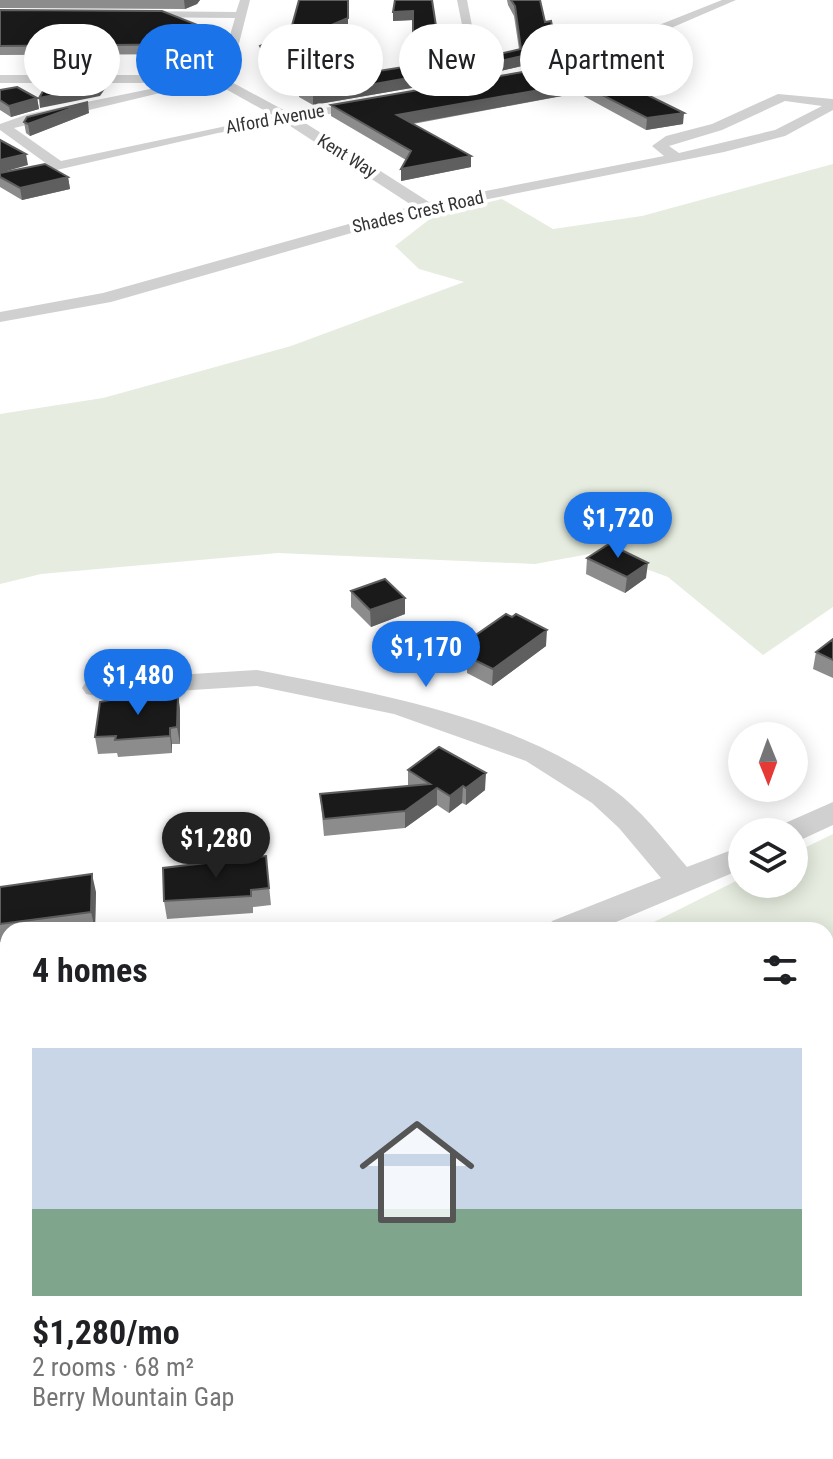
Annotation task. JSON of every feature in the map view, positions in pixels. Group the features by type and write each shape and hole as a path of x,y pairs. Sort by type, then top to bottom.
{"street":[{"path":"237,24 245,0"},
{"path":"462,0 469,24"},
{"path":"672,24 731,0"},
{"path":"111,14 239,15"},
{"path":"0,79 136,79"},
{"name":"Kent Way","path":"242,93 286,117 426,207"},
{"path":"58,165 4,127 28,118 136,96"},
{"path":"677,158 659,146 671,139 717,127 775,99 796,96 833,104"},
{"name":"Alford Avenue","path":"0,179 286,117 375,102"},
{"name":"Shades Crest Road","path":"0,317 105,298 426,207 677,158 780,133 833,104"},
{"path":"96,688 257,678 400,707 536,754 598,794 630,821 683,883"},
{"path":"808,825 833,812"},
{"path":"584,922 728,863"}],"shaded area":[{"path":"833,164 833,607 763,655 668,577 600,552 535,564 278,553 41,574 0,584 0,414 103,398 291,346 464,282 419,269 395,246 435,215 502,199 553,229 642,216"},
{"path":"833,834 833,922 654,922 728,885 728,898 808,898 808,846"}],"building":[{"path":"299,0 348,0 348,18 334,24 292,24"},
{"path":"395,0 432,0 436,24 413,24 413,11 393,12"},
{"path":"511,0 540,0 545,22 551,21 552,24 520,24 520,42 515,6"},
{"path":"0,10 162,11 195,24 136,24 136,45 120,45 120,24 24,24 24,46 0,46"},
{"path":"520,49 520,57 504,60 504,53"},
{"path":"399,68 399,80 383,83 383,70"},
{"path":"520,73 520,93 397,115 471,156 401,169 411,151 331,105 399,93 399,96 504,96 504,75"},
{"path":"17,87 24,91 24,96 37,98 9,106 0,100 0,90"},
{"path":"604,96 650,96 684,113 647,118"},
{"path":"88,102 28,124 24,122 27,117"},
{"path":"0,140 26,154 0,160"},
{"path":"45,164 68,177 20,188 0,177 0,173"},
{"path":"609,544 648,563 627,577 587,558"},
{"path":"385,579 405,598 370,610 351,591"},
{"path":"506,614 512,617 516,614 547,630 493,669 468,657 476,651 463,644"},
{"path":"833,639 833,660 816,652"},
{"path":"178,694 177,727 170,728 170,736 115,740 116,736 95,737 100,702"},
{"path":"439,747 486,773 450,796 437,788 405,811 324,819 320,794 430,784 408,770"},
{"path":"266,856 269,888 251,890 251,896 164,901 163,868"},
{"path":"92,874 91,912 0,922 0,887"}]}
